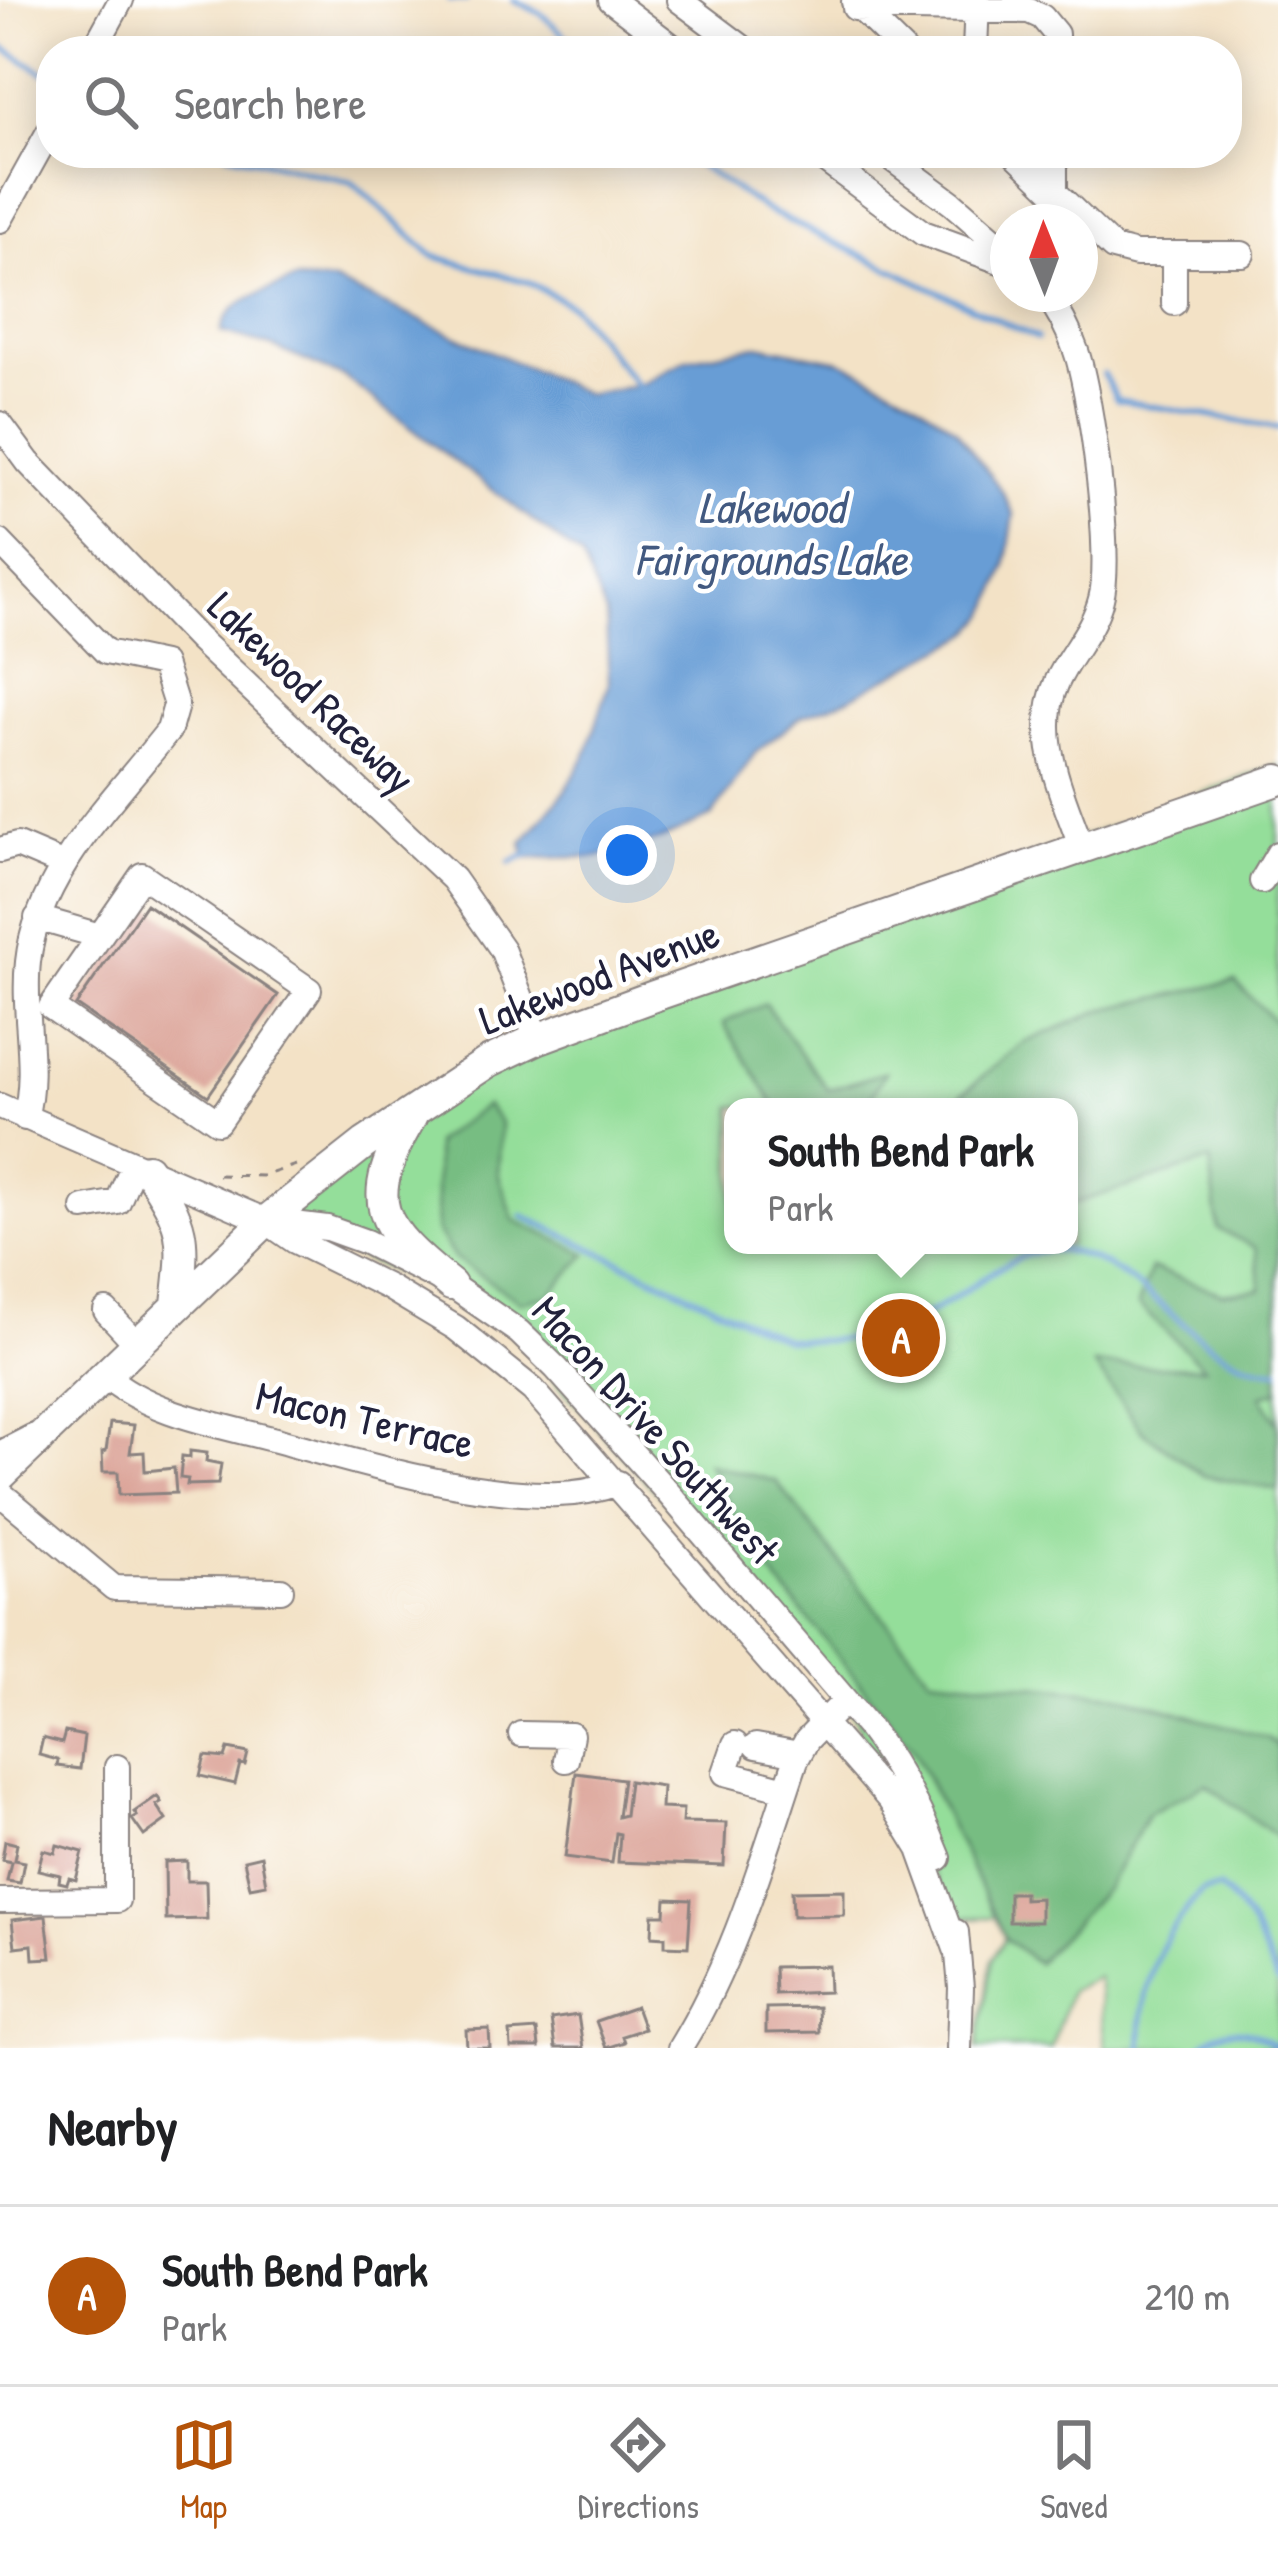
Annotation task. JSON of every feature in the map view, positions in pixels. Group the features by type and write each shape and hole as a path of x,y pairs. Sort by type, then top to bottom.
{"highway":[{"path":"0,1459 35,1441"}],"main road":[{"name":"Lakewood Avenue","path":"0,1476 266,1221 419,1105 488,1062 537,1039 1082,849 1276,788"},
{"path":"419,1105 386,1166 382,1206 401,1242 451,1285"},
{"path":"141,1166 178,1215 182,1256 177,1304"}],"street":[{"path":"101,36 121,0"},
{"path":"611,0 658,36"},
{"path":"679,0 727,36"},
{"path":"854,4 1029,11 1042,17 1056,36"},
{"path":"854,4 888,36"},
{"path":"976,36 977,6"},
{"path":"0,220 36,155"},
{"path":"835,168 923,233 990,257"},
{"path":"904,168 990,236"},
{"path":"1029,168 1113,248 1136,254 1243,254"},
{"path":"1054,193 1055,168"},
{"path":"1174,254 1174,303"},
{"path":"1059,312 1077,352 1102,507 1102,598 1053,688 1047,725 1052,756 1082,849"},
{"name":"Lakewood Raceway","path":"0,424 28,462 199,640 453,879 502,949 537,1039"},
{"path":"0,542 106,652 163,664 176,705 169,730 53,879 37,918 27,964 33,1088 25,1118"},
{"path":"0,850 17,844 64,865"},
{"path":"1262,880 1278,854"},
{"path":"142,875 309,990 218,1122 51,1007 100,936 142,875"},
{"path":"37,918 100,936"},
{"path":"0,1106 266,1221"},
{"path":"84,1208 118,1202 141,1166"},
{"name":"Macon Drive Southwest","path":"266,1221 327,1228 366,1241 490,1309 556,1368 845,1700 894,1761 920,1808 945,1875 955,1918 961,1988 958,2048"},
{"name":"Macon Drive Southwest","path":"266,1221 456,1328 533,1390 890,1800 920,1849 956,1949"},
{"path":"106,1311 137,1344"},
{"name":"Macon Terrace","path":"105,1375 134,1394 188,1416 403,1474 542,1494 588,1493 617,1483"},
{"path":"0,1493 114,1588 281,1590"},
{"path":"680,2048 710,2001 731,1951 800,1754 845,1700"},
{"path":"521,1734 572,1735 566,1760"},
{"path":"787,1789 725,1773 746,1745 800,1754"},
{"path":"0,1901 117,1900 117,1767"}],"green space":[{"path":"1278,765 1278,2048 1105,2048 1098,1977 1070,1991 1051,2048 977,2048 992,1959 1005,1938 1037,1963 1080,1915 955,1918 845,1700 490,1309 266,1221 537,1039"},
{"path":"1235,981 1278,1025 1278,1391 1261,1396 1278,1424 1278,1490 1204,1476 1142,1431 1094,1365 1204,1367 1138,1305 1151,1268 1222,1293 1261,1289 1256,1248 1218,1229 1210,1161 1078,1202 1078,1098 960,1098 1023,1043 1102,1010"},
{"path":"765,1004 828,1090 885,1072 871,1098 770,1098 723,1023"},
{"path":"486,1105 501,1123 498,1173 514,1220 587,1254 549,1295 521,1302 455,1259 437,1231 435,1142"},
{"path":"708,1464 776,1481 930,1677 1115,1694 1268,1738 1278,1747 1278,1838 1206,1784 1148,1814 1107,1887 1037,1963 1005,1938 913,1749 754,1552"}],"water":[{"name":"Lakewood Fairgrounds Lake","path":"295,280 334,282 587,394 639,385 687,359 758,345 841,361 911,397 955,428 1002,491 1014,515 1006,567 987,616 968,635 843,701 802,716 755,753 712,816 662,839 596,857 526,858 522,843 566,790 587,753 609,684 606,614 581,557 344,377 271,346 221,332 239,304"}],"building":[{"path":"146,904 278,995 208,1096 76,1005"},
{"path":"110,1423 134,1425 130,1453 144,1452 145,1471 174,1468 176,1493 119,1495 118,1472 103,1472 102,1452"},
{"path":"190,1451 207,1453 206,1461 221,1464 218,1484 187,1485 188,1479 180,1478 182,1456 190,1457"},
{"path":"65,1732 84,1736 80,1769 57,1766 58,1760 39,1755 43,1738 62,1743"},
{"path":"228,1749 248,1753 235,1784 200,1776 205,1756 225,1758"},
{"path":"576,1773 623,1779 618,1817 625,1815 629,1781 662,1786 661,1808 683,1809 682,1822 726,1823 724,1866 618,1862 620,1834 616,1833 612,1863 565,1857"},
{"path":"157,1796 161,1802 156,1805 166,1820 144,1836 132,1819 137,1816 134,1812"},
{"path":"5,1841 17,1844 14,1860 24,1862 20,1883 7,1881 11,1862 2,1860"},
{"path":"57,1845 83,1852 76,1880 69,1878 67,1884 59,1882 60,1875 38,1870 43,1850 55,1853"},
{"path":"261,1856 266,1884 250,1887 244,1860"},
{"path":"187,1861 187,1881 206,1881 207,1919 166,1920 165,1862"},
{"path":"844,1890 844,1915 793,1916 792,1891"},
{"path":"1009,1893 1040,1898 1040,1922 1009,1922"},
{"path":"666,1899 691,1900 688,1947 665,1946 665,1937 652,1936 653,1915 665,1915"},
{"path":"46,1916 51,1958 33,1959 32,1945 15,1947 12,1920"},
{"path":"828,1966 829,1992 775,1994 774,1967"},
{"path":"636,2007 644,2029 606,2048 596,2021"},
{"path":"818,2007 819,2032 766,2033 766,2008"},
{"path":"578,2015 583,2048 555,2048 551,2019"},
{"path":"489,2029 490,2048 467,2048 466,2030"},
{"path":"537,2030 539,2048 511,2048 510,2032"}],"waterway":[{"path":"450,0 466,0"},
{"path":"514,0 540,13 565,36"},
{"path":"0,46 36,68"},
{"path":"292,168 352,182 433,256 528,282 572,306 640,389"},
{"path":"703,168 766,210 1037,338"},
{"path":"1103,374 1117,400 1278,428"},
{"path":"510,862 530,854"},
{"path":"523,1216 785,1339 804,1341 862,1336 899,1326 1029,1254"},
{"path":"1076,1254 1123,1275 1222,1353 1249,1365 1278,1370"},
{"path":"1141,2048 1144,2004 1155,1963 1174,1927 1202,1891 1219,1888 1239,1908 1278,1982"},
{"path":"1200,2048 1218,2034 1238,2030 1258,2035 1277,2048"}],"place":[{"name":"South Bend Park","path":"901,1338"}]}
